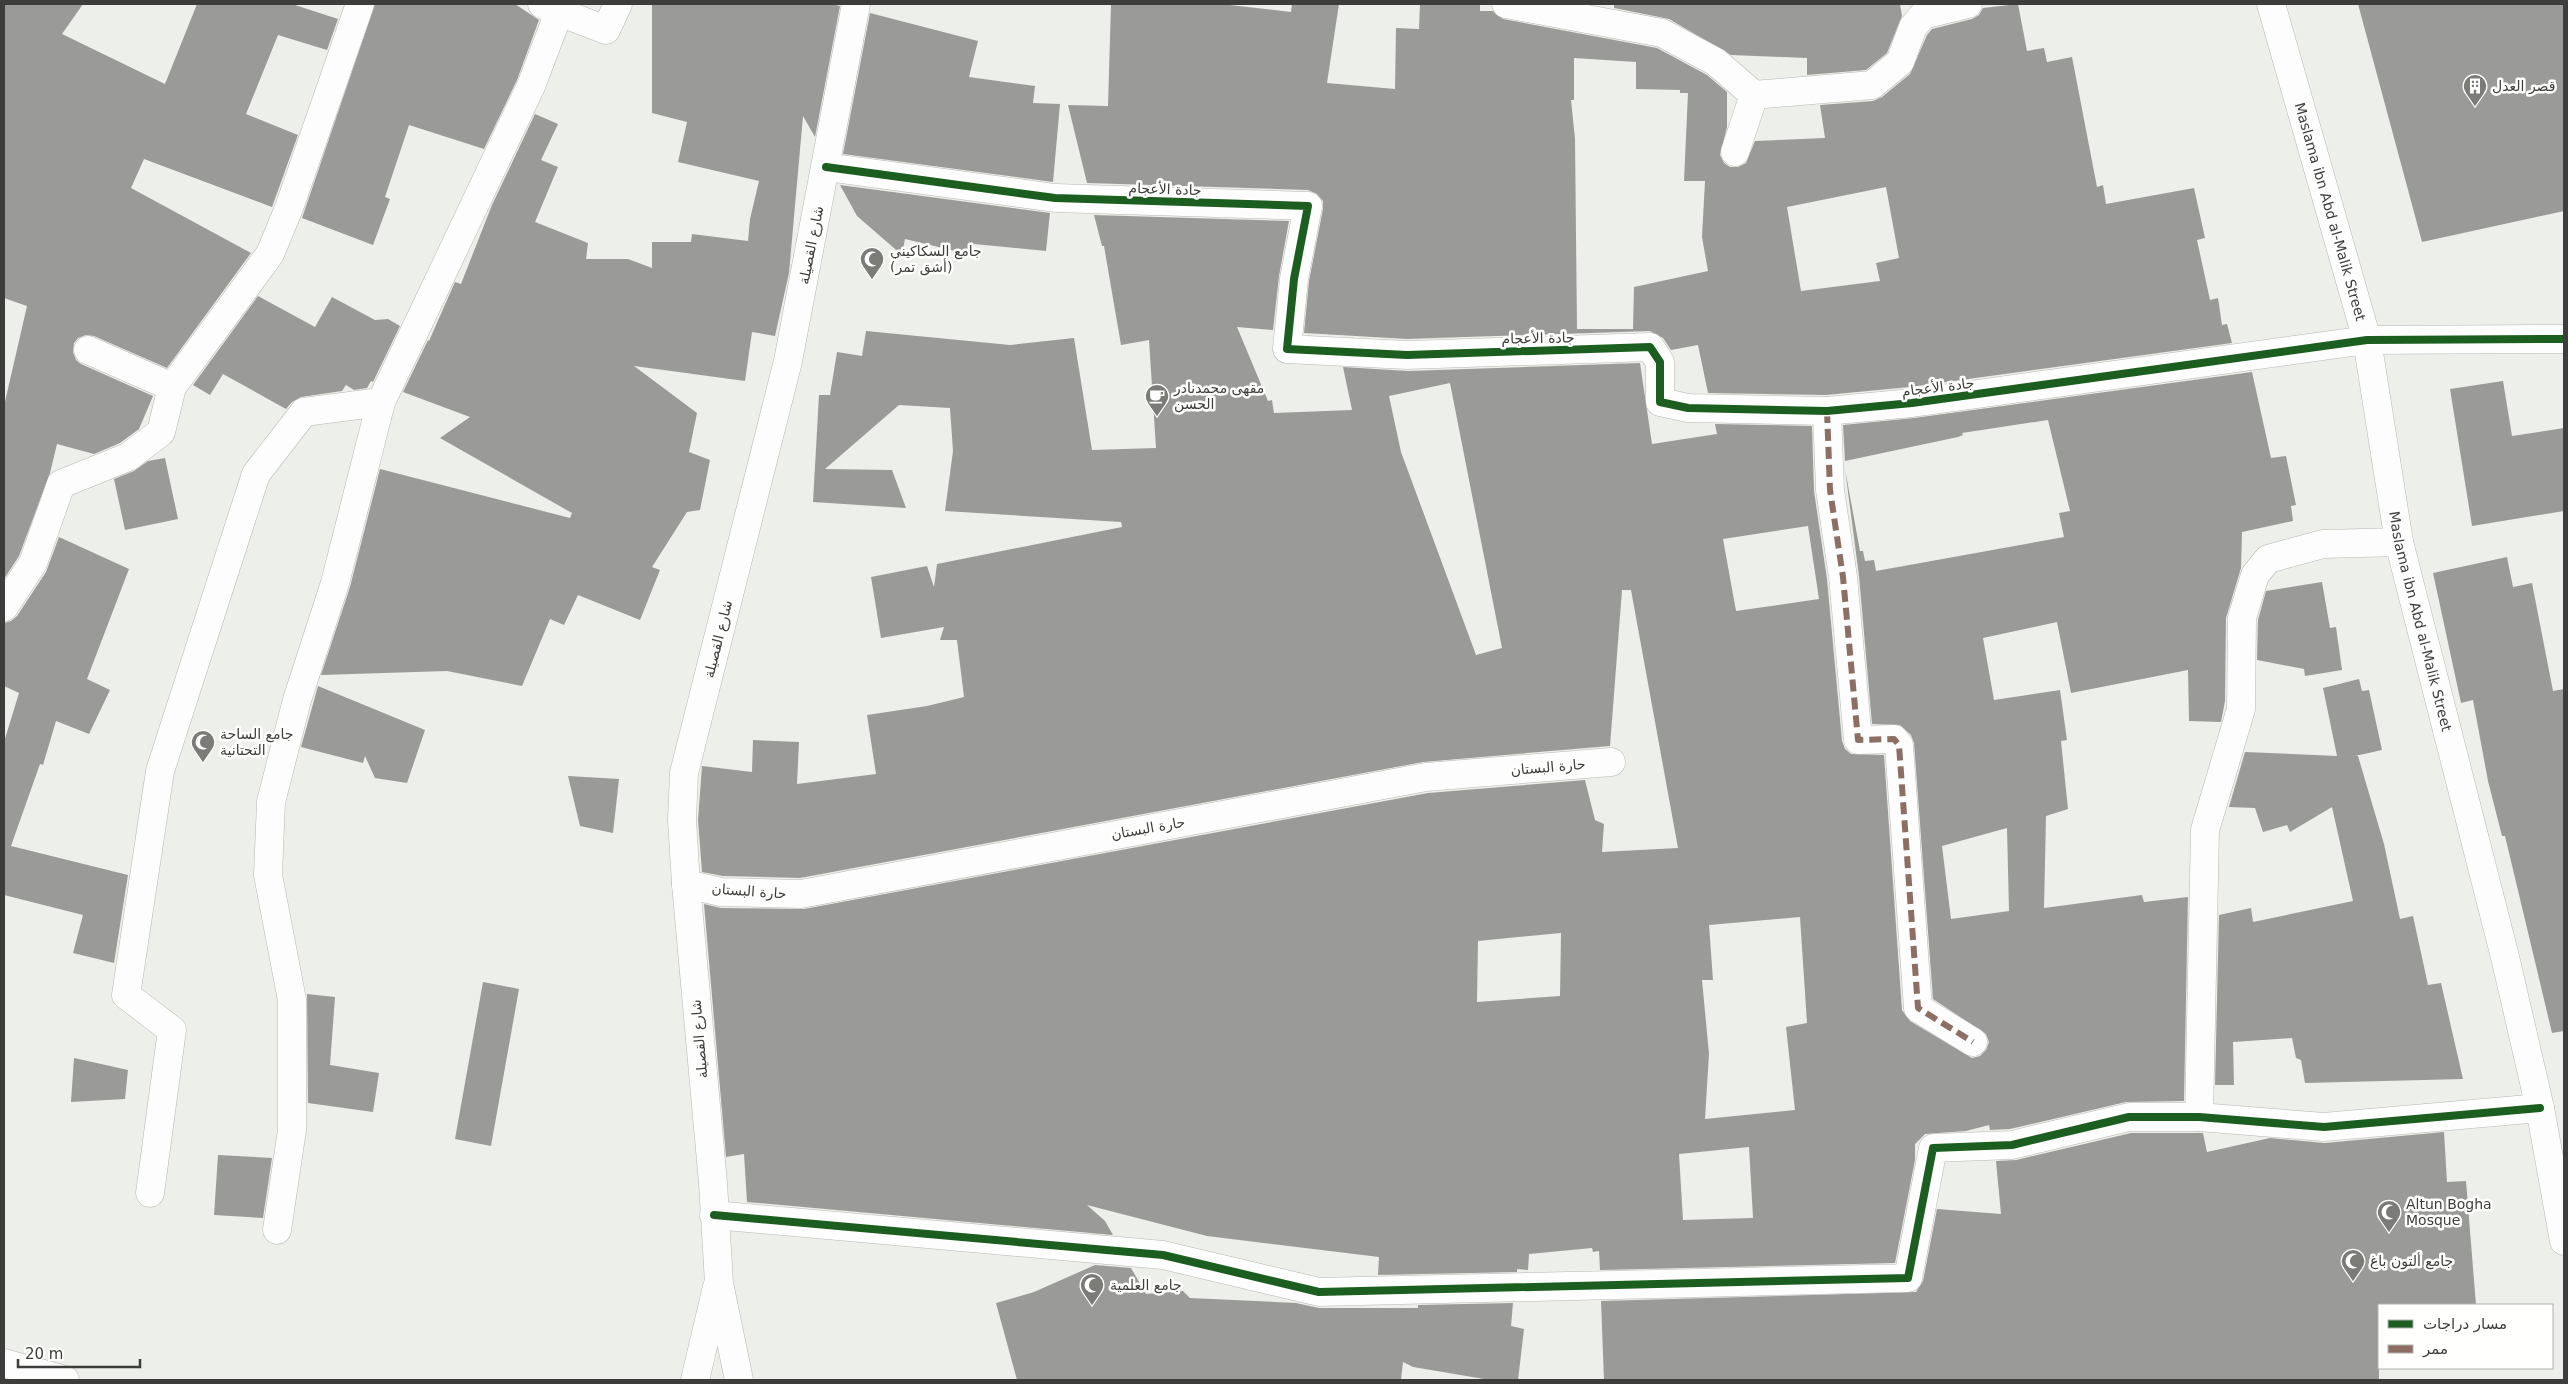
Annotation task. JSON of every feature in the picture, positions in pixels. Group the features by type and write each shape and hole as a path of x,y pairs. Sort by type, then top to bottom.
{"street":[{"path":"4,607 33,563 61,484 128,457 161,432 172,386 270,254 289,208 360,4"},
{"path":"277,1230 292,1130 292,1000 268,876 270,802 297,700 335,583 380,402 531,86 551,8 606,30 618,4"},
{"name":"شارع القصيلة","path":"739,1380 718,1283 686,884 682,820 684,773 788,361 856,4"},
{"path":"1506,4 1662,33 1716,62 1754,95 1872,85 1900,62 1914,27 1924,15 1968,4"},
{"name":"Maslama ibn Abd al-Malik Street","path":"2271,4 2367,340 2399,542 2505,957 2540,1108 2564,1241"},
{"path":"1735,152 1754,95"},
{"name":"جادة الأعجام","path":"826,167 1055,198 1308,206 1294,279 1287,349 1407,355 1650,347 1660,362 1660,402 1688,408 1827,411 1912,403 2367,340 2564,339"},
{"path":"88,350 172,386"},
{"path":"150,1193 172,1030 126,995 160,771 256,474 304,412 380,402"},
{"path":"1827,411 1830,490 1843,577 1858,740 1894,739 1899,745 1918,1008 1973,1042"},
{"path":"2199,1117 2205,830 2241,709 2242,618 2255,575 2268,559 2323,544 2399,542"},
{"name":"حارة البستان","path":"686,884 721,892 801,894 1426,778 1611,762"},
{"path":"714,1215 1163,1255 1319,1292 1908,1278 1933,1148 2012,1145 2129,1117 2199,1117 2324,1127 2540,1108"},
{"name":"شارع القصيلة","path":"695,1380 718,1283"},
{"path":"4,1364 65,1380"}],"building":[{"path":"4,4 83,4 62,34 165,84 197,4 292,4 338,19 327,50 278,35 246,114 298,135 272,207 144,159 131,188 251,253 167,368 94,336 86,335 78,338 74,343 73,352 76,360 81,364 153,396 139,429 120,443 94,454 57,444 50,473 19,556 4,579 4,406 27,306 4,298"},
{"path":"375,4 515,4 539,20 517,80 484,149 409,125 385,197 390,199 373,245 302,218"},
{"path":"652,4 832,4 840,6 815,137 803,116 789,273 775,336 752,332 745,381 634,366 697,413 689,452 710,460 700,510 687,512 652,567 660,570 640,620 578,595 564,625 550,619 522,686 447,671 321,675 350,587 380,469 570,518 572,513 440,438 470,417 403,392 429,341 455,282 461,284 492,205 535,114 558,124 541,160 558,167 535,222 588,243 586,259 628,259 652,268 652,242 691,242 692,234 748,241 750,219 759,181 678,162 687,122 652,113"},
{"path":"1111,4 1221,4 1291,12 1292,4 1339,4 1327,83 1395,89 1396,28 1419,29 1420,4 1480,4 1480,11 1493,11 1503,19 1657,48 1707,75 1727,92 1727,127 1720,155 1724,163 1730,167 1738,167 1746,163 1755,141 1825,138 1820,105 1873,101 1882,97 1910,74 1927,35 1932,29 1972,19 1979,15 1983,8 2018,4 2027,51 2044,48 2047,62 2072,57 2097,187 2103,185 2106,204 2194,188 2205,238 2197,240 2210,300 2218,298 2222,325 2227,324 2232,343 1910,387 1826,395 1708,393 1698,345 1671,350 1663,338 1650,331 1407,339 1304,333 1309,281 1323,209 1323,201 1317,194 1308,190 1087,183 1068,105 1108,106","holes":["1574,58 1636,62 1636,89 1680,90 1680,93 1688,93 1684,181 1705,181 1702,237 1708,271 1634,287 1633,329 1577,329 1575,139 1571,100 1574,100","1886,187 1899,258 1876,263 1880,281 1801,291 1787,207"]},
{"path":"1614,4 1900,4 1902,16 1887,53 1866,70 1807,75 1807,58 1731,55 1669,19 1614,8"},
{"name":"قصر العدل","path":"2358,4 2564,4 2564,211 2422,242"},
{"path":"870,13 978,41 969,77 1035,86 1033,103 1060,104 1053,182 843,154"},
{"path":"840,185 1050,213 1046,251 974,244 972,255 905,239 902,255 857,216"},
{"path":"1094,215 1289,221 1279,276 1273,330 1237,327 1268,401 1272,400 1274,413 1352,410 1343,367 1408,371 1640,363 1652,444 1717,434 1715,424 1812,426 1814,491 1827,579 1842,741 1845,749 1851,754 1884,755 1902,1010 1910,1021 1972,1058 1980,1056 1986,1050 1989,1042 1986,1034 1933,999 1914,743 1911,735 1900,725 1872,724 1859,576 1845,469 1860,551 1863,551 1865,561 1874,560 1876,571 2064,537 2059,513 2070,511 2048,420 1962,433 1963,435 1958,437 1845,461 1843,425 1914,418 2252,372 2271,458 2286,456 2296,505 2291,506 2293,521 2242,532 2241,568 2226,618 2225,701 2221,722 2189,721 2188,670 2071,693 2057,622 1983,638 1994,700 2060,690 2067,740 2061,741 2068,809 2046,816 2044,908 2142,895 2144,902 2188,897 2184,1101 2126,1102 2010,1129 1990,1130 1989,1125 1966,1131 1925,1134 1915,1144 1915,1160 1895,1263 1600,1270 1599,1251 1593,1252 1592,1248 1529,1254 1528,1270 1517,1269 1517,1272 1378,1275 1379,1257 1207,1236 1087,1205 1105,1221 1113,1235 747,1202 744,1154 726,1157 704,904 721,908 804,909 1428,793 1585,780 1595,820 1604,824 1602,852 1678,848 1631,590 1622,590 1610,746 1423,762 800,878 723,876 702,872 698,820 702,766 752,772 753,740 799,742 797,784 876,774 867,715 927,706 964,697 957,640 940,640 944,627 881,638 871,577 927,566 934,587 937,564 1122,527 1121,522 945,511 953,451 950,408 899,405 825,469 892,470 906,508 813,502 819,395 830,395 837,352 862,356 866,331 1010,345 1074,338 1092,450 1156,448 1149,340 1121,345 1104,246 1102,246","holes":["1450,383 1502,648 1476,655 1401,452 1389,396","1808,526 1819,599 1736,611 1723,539","2007,828 2009,911 1951,919 1942,846","1800,917 1807,1023 1786,1027 1795,1110 1705,1119 1709,1054 1702,980 1713,980 1709,925","1561,933 1560,996 1477,1002 1478,941","1749,1147 1753,1218 1683,1220 1679,1154"]},
{"path":"258,296 315,327 332,297 375,320 388,319 400,326 373,382 371,381 367,388 354,390 346,385 342,391 301,397 292,402 286,409 223,374 210,395 193,385"},
{"path":"2503,381 2512,436 2564,428 2564,511 2472,526 2450,389"},
{"path":"165,458 178,519 125,530 114,479 134,471 148,461"},
{"path":"59,537 129,569 87,679 110,690 89,734 56,721 43,765 40,764 11,846 128,875 114,963 73,953 83,915 4,895 4,742 19,693 4,686 4,623 11,621 17,616 46,572"},
{"path":"2507,557 2513,587 2532,583 2553,691 2564,689 2564,1031 2552,1033 2505,836 2502,836 2488,781 2473,700 2461,703 2433,573"},
{"path":"2322,582 2330,628 2336,627 2342,670 2305,676 2304,669 2257,660 2258,620 2266,591"},
{"path":"2359,679 2362,691 2369,690 2382,750 2355,756 2358,756 2384,844 2400,919 2413,916 2428,985 2441,983 2463,1079 2305,1083 2301,1060 2296,1058 2292,1038 2233,1042 2234,1085 2215,1085 2219,915 2251,908 2253,922 2353,901 2332,807 2290,832 2287,825 2263,832 2255,808 2229,807 2245,752 2337,756 2323,688"},
{"path":"318,686 425,730 407,783 375,778 365,756 363,763 301,747"},
{"path":"568,776 619,779 613,833 580,826"},
{"path":"483,982 519,989 491,1146 455,1139"},
{"path":"307,994 335,997 330,1065 379,1073 373,1112 308,1103"},
{"path":"74,1058 128,1070 125,1099 71,1102"},
{"path":"2444,1132 2447,1182 2466,1181 2476,1304 2378,1304 2379,1380 1604,1380 1601,1301 1916,1292 1923,1281 1937,1209 2001,1214 1996,1161 2016,1160 2131,1133 2203,1133 2207,1152 2270,1138 2325,1143"},
{"path":"218,1155 272,1158 263,1218 214,1215"},
{"path":"1095,1265 1131,1268 1146,1294 1183,1291 1190,1298 1296,1303 1319,1308 1418,1308 1418,1305 1513,1303 1511,1326 1524,1329 1518,1380 1490,1380 1413,1367 1403,1362 1401,1380 1017,1380 996,1303 1034,1292"}],"marked path":[{"path":"1827,411 1830,490 1843,577 1858,740 1894,739 1899,745 1918,1008 1973,1042"}],"cycle path":[{"path":"826,167 1055,198 1308,206 1294,279 1287,349 1407,355 1650,347 1660,362 1660,402 1688,408 1827,411 1912,403 2367,340 2564,339"},
{"path":"714,1215 1163,1255 1319,1292 1908,1278 1933,1148 2012,1145 2129,1117 2199,1117 2324,1127 2540,1108"}],"place":[{"name":"قصر العدل","path":"2475,107"},
{"name":"جامع السكاكيني (أشق تمر)","path":"872,280"},
{"name":"مقهى محمدنادر الحسن","path":"1157,417"},
{"name":"جامع الساحة التحتانية","path":"203,763"},
{"name":"Altun Bogha Mosque","path":"2389,1233"},
{"name":"جامع ألتون باغ","path":"2353,1282"},
{"name":"جامع العلمية","path":"1092,1306"}]}
